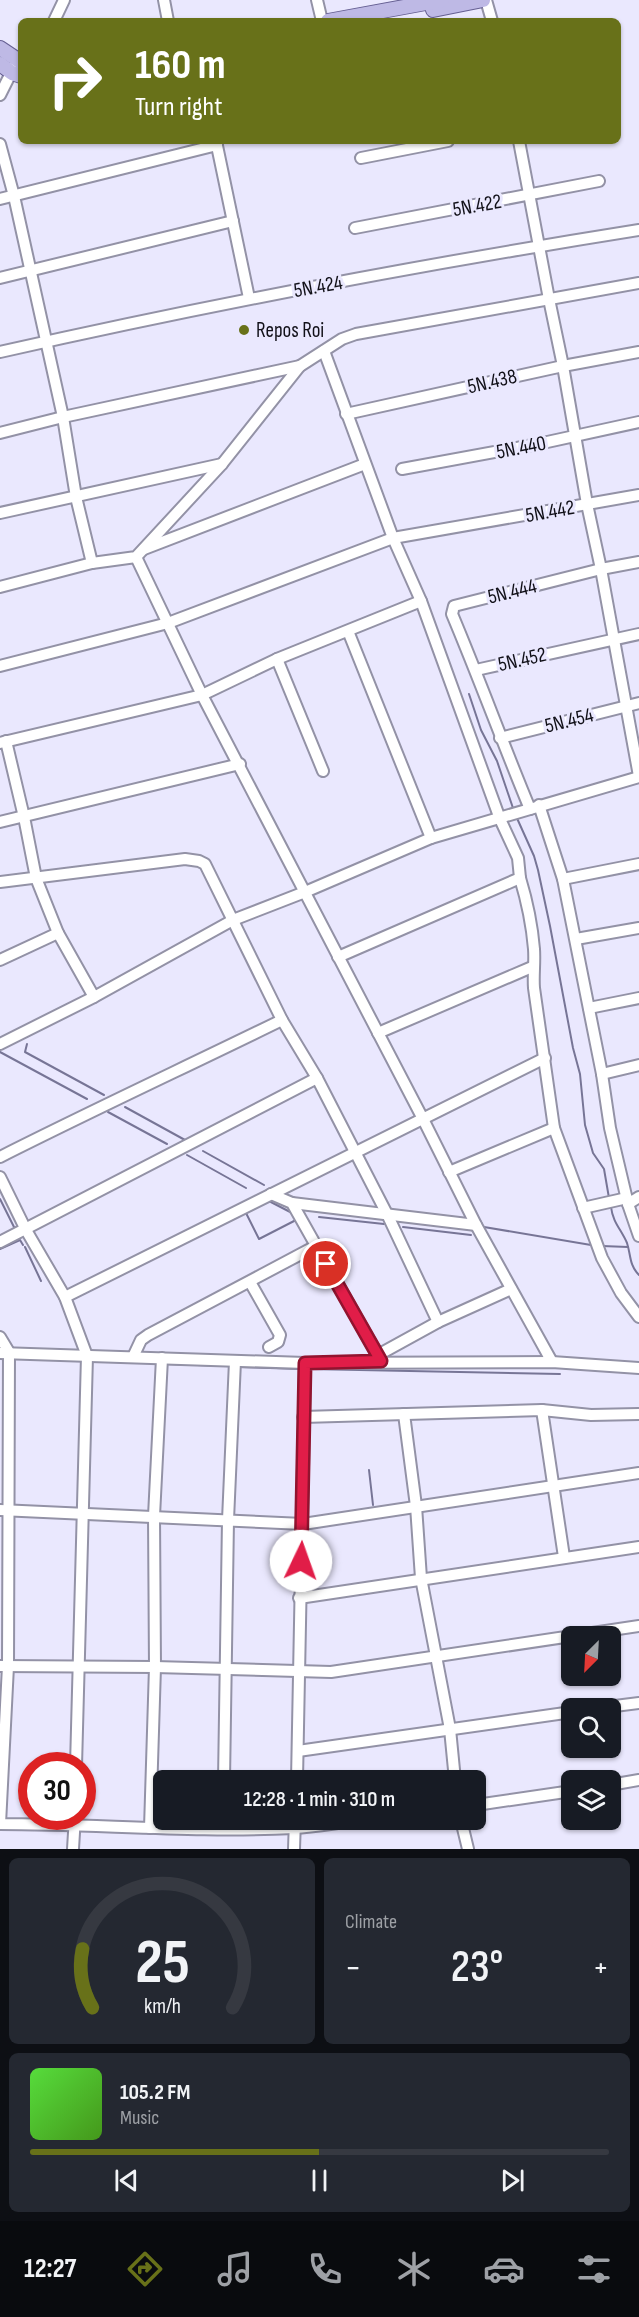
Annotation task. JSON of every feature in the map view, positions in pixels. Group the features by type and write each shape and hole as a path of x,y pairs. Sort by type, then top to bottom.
{"main road":[{"path":"344,18 442,0"},
{"path":"391,18 485,0"},
{"path":"0,48 18,68"},
{"path":"0,64 18,68"}],"street":[{"path":"55,18 64,0"},
{"path":"164,0 167,18"},
{"path":"317,0 321,18"},
{"path":"485,0 491,18"},
{"path":"0,94 18,68"},
{"path":"0,144 31,271 63,417 76,497 92,563"},
{"path":"0,199 213,144"},
{"path":"217,144 249,298"},
{"path":"361,158 433,144"},
{"path":"0,1044 94,997 233,920 431,838 639,777 520,144"},
{"name":"5N.422","path":"355,228 531,196 599,181"},
{"path":"0,278 233,221"},
{"name":"5N.424","path":"0,352 249,298 639,230"},
{"path":"139,554 222,464 300,366 342,339 356,334 639,283"},
{"path":"324,351 393,538 421,601 518,858 520,878 531,919 534,953 532,968 554,1128 602,1258 621,1293 639,1317"},
{"name":"5N.438","path":"346,414 563,366 639,352"},
{"path":"0,433 63,417 300,366"},
{"name":"5N.440","path":"402,469 639,422"},
{"path":"0,513 222,464"},
{"path":"0,587 92,563 139,554 365,464"},
{"name":"5N.442","path":"0,666 168,623 393,538 639,495"},
{"path":"139,554 202,695 476,1225 552,1362"},
{"name":"5N.444","path":"476,670 452,614 454,606 601,569 639,562"},
{"path":"94,997 58,933 36,878 24,817 3,742 202,695 277,659 421,601"},
{"path":"348,631 431,838"},
{"name":"5N.452","path":"639,634 476,670 500,738 529,809 563,879 602,1074 610,1128 639,1236"},
{"path":"277,659 323,771"},
{"name":"5N.454","path":"500,738 639,704"},
{"path":"0,822 240,765"},
{"path":"0,882 192,859 205,864 282,1020 317,1078 388,1216 438,1322"},
{"path":"563,879 639,864"},
{"path":"338,957 520,878"},
{"path":"576,939 639,928"},
{"path":"0,960 58,933"},
{"path":"378,1033 532,968"},
{"path":"589,1008 639,998"},
{"path":"0,1157 96,1108 176,1073 282,1020"},
{"path":"65,1297 545,1058"},
{"path":"602,1074 639,1065"},
{"path":"0,1242 317,1078"},
{"path":"449,1172 554,1128"},
{"path":"0,1177 26,1230 65,1297 87,1356 76,1752"},
{"path":"271,1194 292,1203 476,1225"},
{"path":"583,1208 610,1201 628,1201 639,1197"},
{"path":"292,1203 379,1358"},
{"path":"132,1357 141,1340 148,1335 316,1246"},
{"path":"250,1282 280,1335 278,1342 269,1347"},
{"path":"379,1358 438,1322 512,1289"},
{"path":"0,1337 4,1352 4,1666 0,1824 18,1823"},
{"path":"4,1352 305,1363 379,1358 552,1362 639,1368"},
{"path":"150,1828 155,1667 154,1516 162,1358"},
{"path":"224,1770 228,1520 235,1361"},
{"path":"297,1770 305,1363"},
{"path":"303,1417 542,1410 591,1415 639,1414"},
{"path":"542,1410 564,1557"},
{"path":"404,1414 416,1506 421,1578 450,1729 454,1770"},
{"path":"4,1509 303,1524 639,1473"},
{"path":"299,1598 639,1547"},
{"path":"4,1666 332,1672 639,1626"},
{"path":"621,1705 639,1703"},
{"path":"298,1751 561,1714"},
{"path":"621,1783 639,1780"},
{"path":"486,1804 561,1793"},
{"path":"96,1822 153,1828"},
{"path":"73,1849 74,1830"},
{"path":"294,1849 295,1830"},
{"path":"463,1830 468,1849"}],"waterway":[{"path":"469,694 481,730 497,761 514,811"},
{"path":"516,816 538,870 580,1074 585,1125 593,1153 604,1169 609,1198"},
{"path":"27,1044 25,1052 104,1095"},
{"path":"0,1052 87,1099"},
{"path":"125,1107 185,1140"},
{"path":"108,1112 167,1144"},
{"path":"203,1151 264,1185"},
{"path":"187,1155 246,1188"},
{"path":"0,1199 15,1229"},
{"path":"267,1200 294,1214"},
{"path":"611,1207 615,1222 627,1243 632,1264 639,1275"},
{"path":"245,1211 259,1239 296,1220"},
{"path":"319,1217 384,1224"},
{"path":"403,1227 471,1235"},
{"path":"484,1227 591,1245"},
{"path":"0,1249 20,1240 23,1245"},
{"path":"602,1246 628,1247"},
{"path":"25,1247 41,1281"},
{"path":"258,1356 279,1357"},
{"path":"297,1357 330,1358"},
{"path":"166,1364 228,1366"},
{"path":"237,1367 301,1369"},
{"path":"309,1369 560,1374"},
{"path":"369,1470 373,1505"}],"place":[{"name":"Repos Roi","path":"244,330"}],"route":[{"path":"301,1561 305,1363 381,1361 326,1264"}]}
